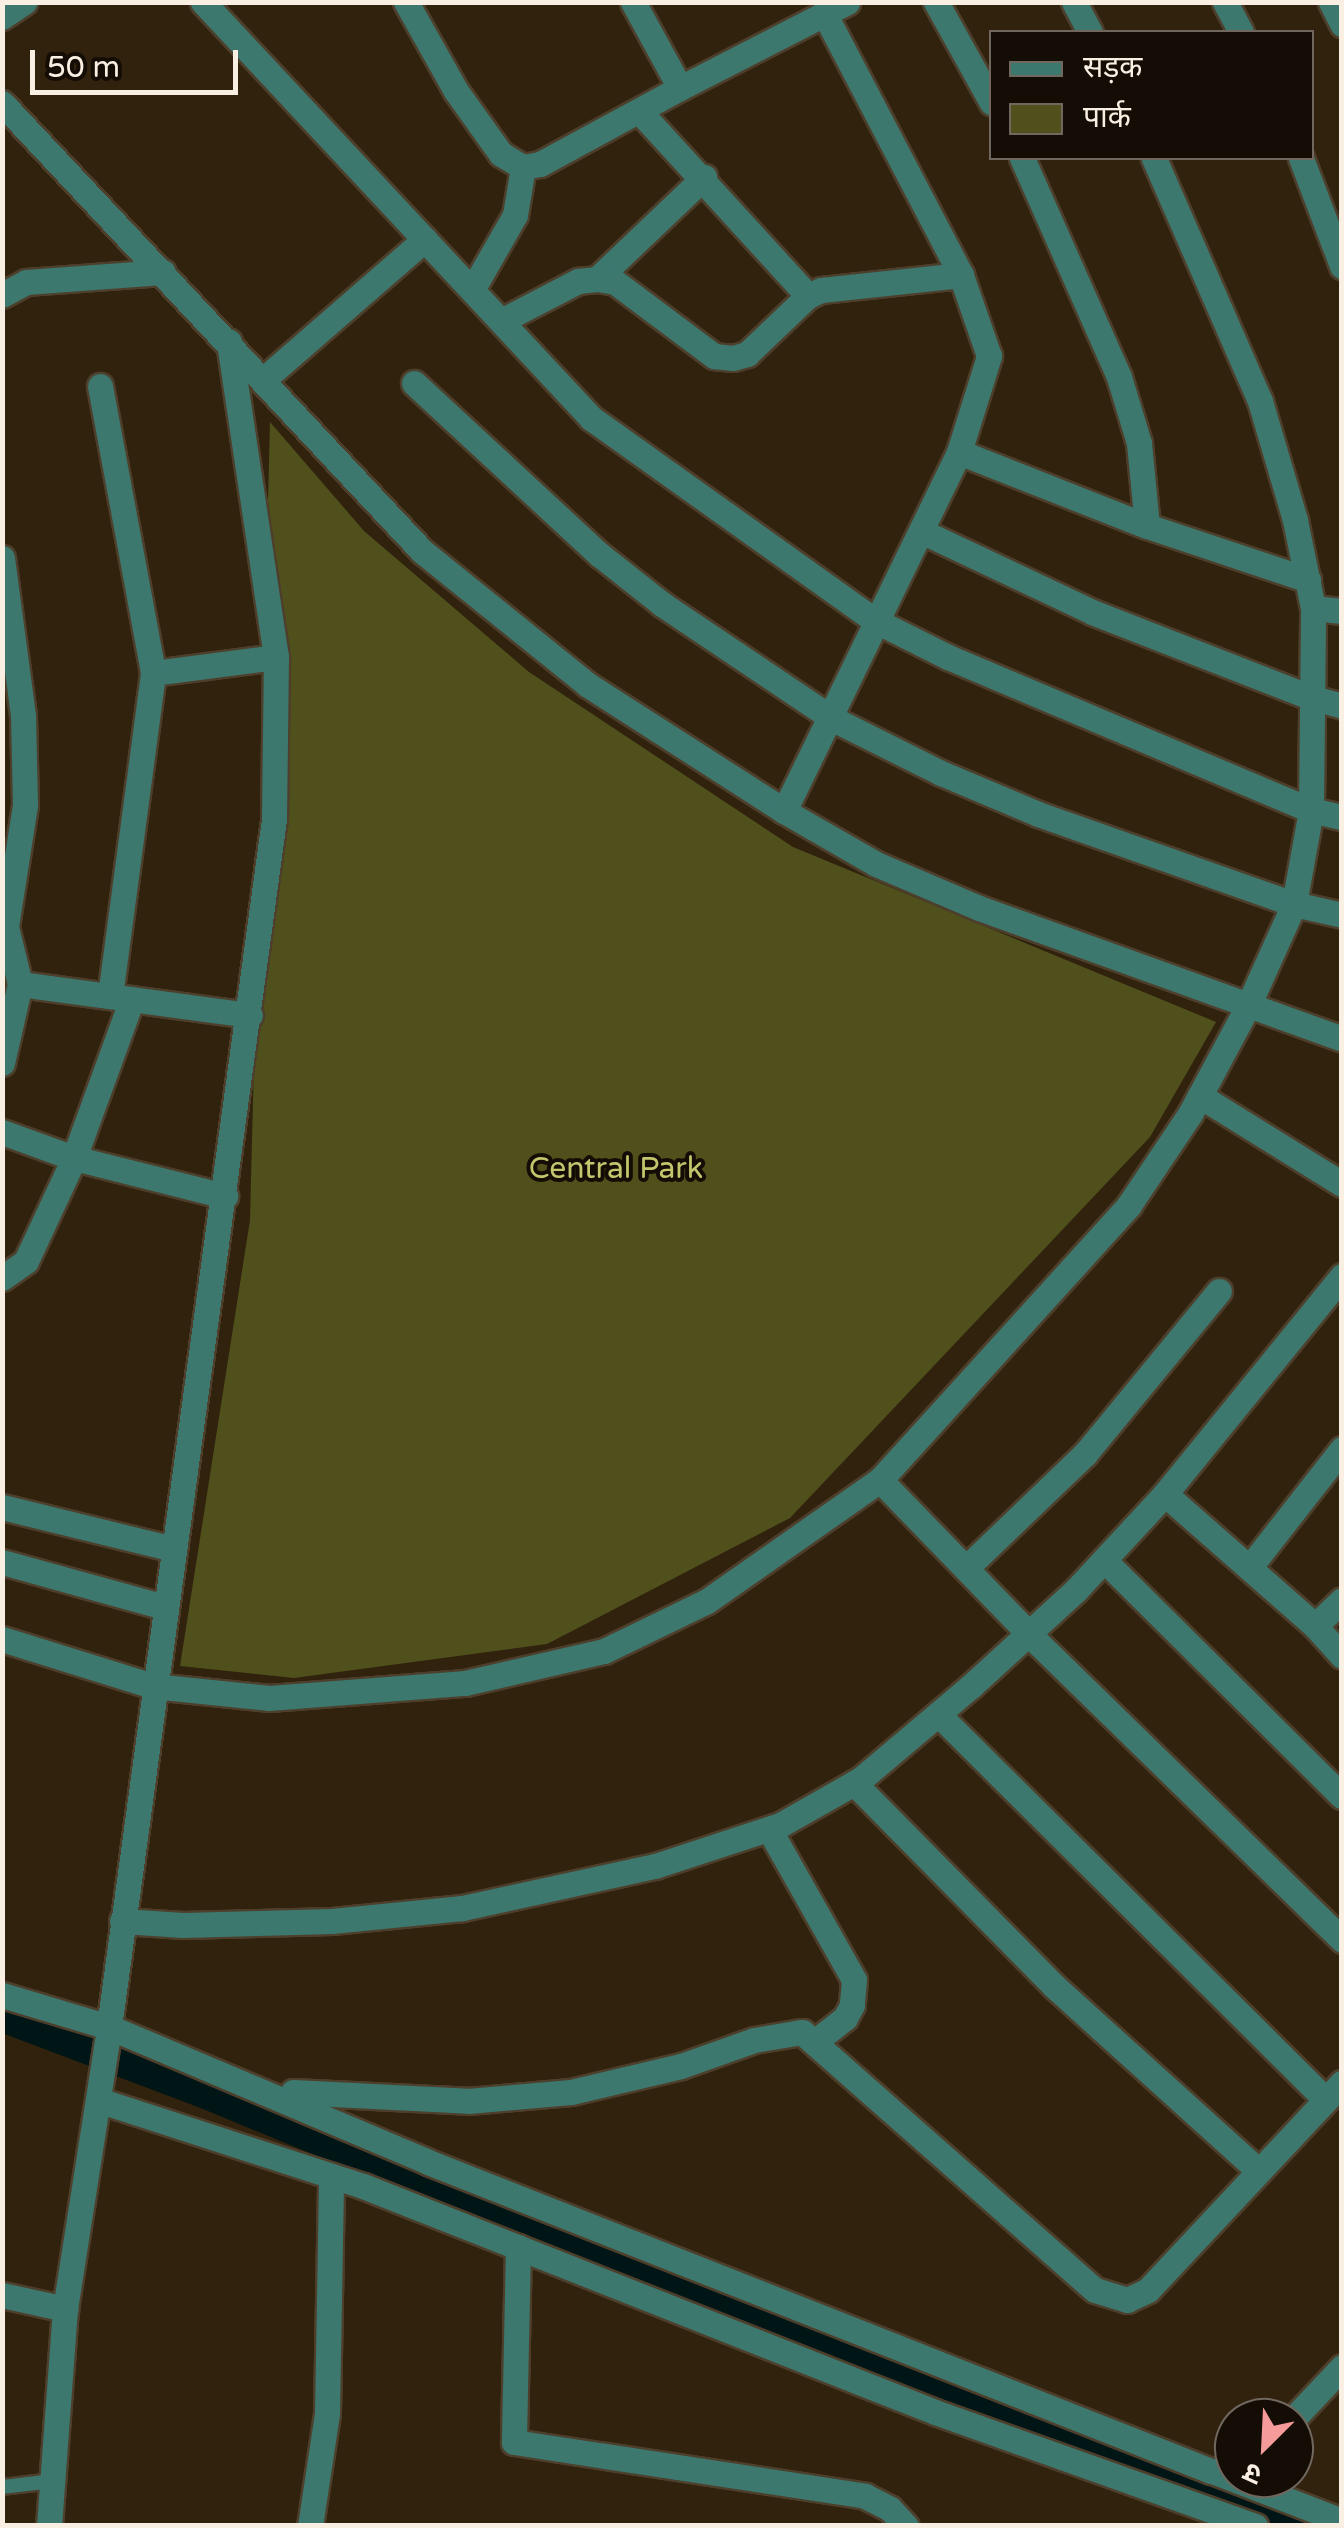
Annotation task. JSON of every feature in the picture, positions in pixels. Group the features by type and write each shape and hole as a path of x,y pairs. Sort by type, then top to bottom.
{"street":[{"path":"2,17 24,2"},
{"path":"202,2 591,418 874,620 948,657 1312,810 1342,817"},
{"path":"406,2 456,90 501,154 523,167 540,164 641,113 680,88 836,8 961,275 988,356 960,452 874,620 833,719 784,811"},
{"path":"633,2 680,88"},
{"path":"936,2 989,97"},
{"path":"1074,2 1089,30"},
{"path":"1225,2 1241,30"},
{"path":"1332,2 1342,24"},
{"path":"2,102 422,551 588,684 784,811 876,864 979,908 1342,1039"},
{"path":"641,113 704,177 808,296"},
{"path":"1023,160 1119,377 1138,442 1147,526"},
{"path":"2,1639 153,1686 269,1698 465,1683 604,1651 707,1601 880,1480 1128,1205 1200,1096 1248,1006 1294,904 1312,810 1313,608 1308,580 1260,401 1155,160"},
{"path":"1302,160 1342,266"},
{"path":"472,290 514,215 523,167"},
{"path":"597,278 704,177"},
{"path":"264,379 425,238"},
{"path":"2,295 26,282 163,272"},
{"path":"501,321 578,281 597,278 615,282 714,356 724,358 747,354 808,296 821,290 961,275"},
{"path":"48,2526 65,2309 108,2033 274,819 276,657 229,341"},
{"path":"414,383 600,555 662,604 833,719 941,773 1038,814 1294,904 1342,916"},
{"path":"2,1278 26,1261 74,1158 121,998 154,674 100,386"},
{"path":"960,452 1147,526 1308,580"},
{"path":"921,531 1092,612 1312,698 1342,706"},
{"path":"2,558 13,712 13,828 4,926 20,984 2,1063"},
{"path":"1313,608 1342,611"},
{"path":"154,674 276,657"},
{"path":"20,984 250,1015"},
{"path":"1200,1096 1342,1184"},
{"path":"2,1132 74,1158 224,1196"},
{"path":"122,1921 184,1925 332,1921 462,1908 655,1866 769,1829 854,1783 1029,1634 1165,1494 1342,1276"},
{"path":"966,1568 1085,1454 1220,1290"},
{"path":"1249,1568 1342,1449"},
{"path":"880,1480 1029,1634 1342,1940"},
{"path":"1165,1494 1315,1626 1342,1656"},
{"path":"2,1507 173,1549"},
{"path":"1104,1560 1342,1796"},
{"path":"2,1562 164,1607"},
{"path":"1315,1626 1342,1600"},
{"path":"259,2088 324,2096 468,2102 571,2092 682,2066 789,2032 802,2032 1095,2290 1127,2300 1148,2290 1334,2091 938,1714"},
{"path":"854,1783 1054,1986 1259,2171"},
{"path":"769,1829 854,1980 852,2005 845,2018 816,2041"},
{"path":"2,1995 259,2088 428,2162 1214,2468"},
{"path":"98,2100 332,2176 935,2412 1256,2526"},
{"path":"310,2526 327,2413 332,2176"},
{"path":"518,2247 514,2442 866,2496 890,2508 906,2526"},
{"path":"2,2295 65,2309"},
{"path":"1313,2398 1342,2368"},
{"path":"1287,2498 1342,2521"}],"lane":[{"path":"2,2487 52,2481"}],"green space":[{"name":"Central Park","path":"270,422 364,531 529,672 793,847 1216,1022 1150,1137 790,1518 547,1644 294,1678 180,1666 250,1220"}],"waterway":[{"path":"2,2017 201,2092 539,2231 1300,2526"}]}
